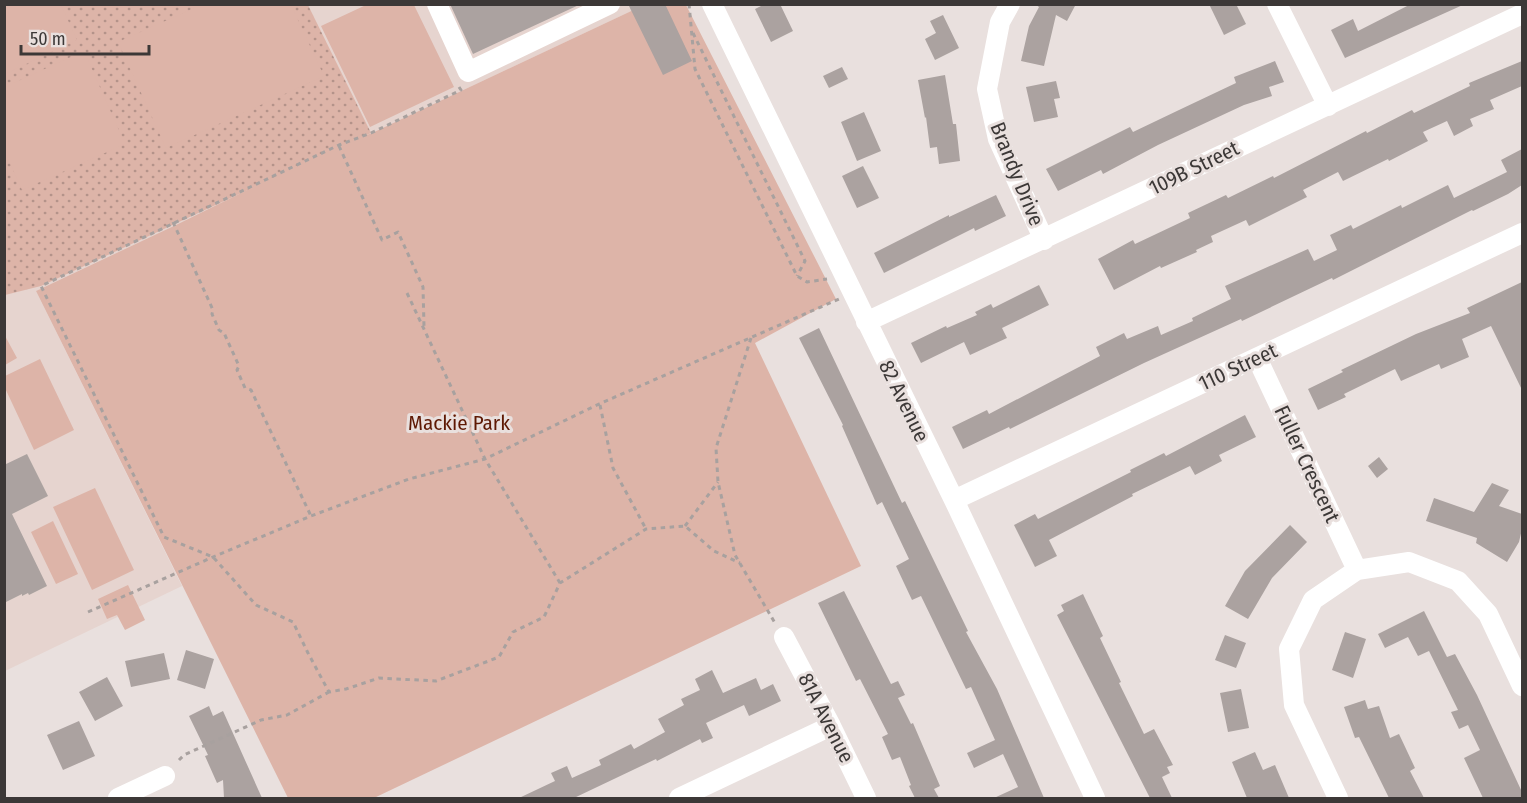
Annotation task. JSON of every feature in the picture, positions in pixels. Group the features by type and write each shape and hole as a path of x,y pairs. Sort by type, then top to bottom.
{"street":[{"path":"437,4 468,72 610,4"},
{"name":"82 Avenue","path":"712,4 954,500 1095,798"},
{"name":"Brandy Drive","path":"1010,4 1000,22 987,89 998,139 1044,240"},
{"path":"1277,4 1328,106"},
{"name":"109B Street","path":"866,322 1522,14"},
{"name":"110 Street","path":"954,500 1522,233"},
{"name":"Fuller Crescent","path":"1257,358 1357,570"},
{"path":"1338,798 1294,705 1289,649 1313,600 1357,570 1409,562 1458,581 1488,614 1522,686"},
{"name":"81A Avenue","path":"784,637 866,798"},
{"path":"679,798 831,726"},
{"path":"118,798 165,776"}],"path":[{"path":"689,4 695,69 797,276 807,282 829,279"},
{"path":"691,31 805,261 797,276"},
{"path":"329,692 293,622 256,605 213,557 164,537 41,286 173,222 461,90 458,84"},
{"path":"339,145 382,240 398,232 423,287 424,329"},
{"path":"173,222 213,310 212,314 219,330 224,333 239,366 237,370 245,388 251,390 310,516"},
{"path":"407,292 485,459 560,583"},
{"path":"88,612 310,516 409,478 485,459 599,404 839,299"},
{"path":"751,338 716,448 718,482 735,555 784,637"},
{"path":"599,404 613,468 646,529"},
{"path":"685,526 718,482"},
{"path":"179,760 184,755 261,720 287,715 329,692 379,678 436,681 499,657 513,632 544,617 560,583 646,529 685,526 714,551 740,563"}],"shaded area":[{"path":"5,5 644,5 36,291 182,586 5,671"}],"green space":[{"path":"4,5 61,5 77,40 5,74"},
{"path":"5,5 308,5 371,133 41,286 5,295"},
{"path":"201,5 291,5 324,76 166,148 118,42"},
{"path":"366,5 414,5 454,87 370,127 321,26"},
{"name":"Mackie Park","path":"644,5 686,5 836,299 755,343 861,566 374,798 288,798 36,291 339,145 372,133"},
{"path":"84,51 125,144 22,190 5,152 5,87"},
{"path":"4,334 17,358 5,365 4,365"},
{"path":"40,359 74,430 34,450 5,388 5,376"},
{"path":"95,488 134,570 92,590 53,507"},
{"path":"53,521 78,574 56,584 31,532"},
{"path":"128,585 145,620 125,630 117,615 107,619 98,599"}],"building":[{"path":"450,4 581,4 473,54"},
{"path":"628,4 665,4 692,61 663,75"},
{"path":"765,4 780,4 793,31 771,42 755,9"},
{"path":"1035,4 1076,4 1067,21 1056,15 1044,66 1021,61 1029,26 1039,7"},
{"path":"1209,4 1236,4 1246,24 1224,35"},
{"path":"1411,4 1465,4 1345,58 1331,30 1353,19 1358,31"},
{"path":"943,15 959,48 935,60 925,39 936,33 930,21"},
{"path":"1275,61 1284,82 1269,87 1272,96 1244,105 1158,145 1103,174 1101,170 1058,191 1046,169 1130,127 1133,132 1236,83 1234,77"},
{"path":"1522,61 1522,86 1490,100 1494,109 1470,119 1473,126 1454,136 1447,121 1423,132 1428,141 1389,161 1388,159 1343,181 1338,172 1303,190 1307,197 1249,226 1246,220 1211,236 1213,242 1196,250 1197,252 1161,268 1160,266 1114,290 1098,259 1133,240 1135,244 1190,218 1188,213 1226,195 1228,198 1273,176 1274,178 1366,131 1367,133 1412,110 1414,113 1470,86 1469,83"},
{"path":"842,67 848,79 829,88 823,76"},
{"path":"945,75 953,124 956,124 960,161 939,164 937,147 930,148 918,80"},
{"path":"1056,81 1060,98 1054,99 1058,117 1034,122 1026,87"},
{"path":"864,112 881,151 857,161 841,122"},
{"path":"1522,149 1522,185 1508,194 1333,280 1332,278 1242,321 1241,319 1144,363 1010,429 1009,427 963,449 952,427 987,410 989,414 1100,356 1096,347 1124,333 1127,339 1158,326 1161,335 1193,321 1192,318 1231,299 1225,286 1308,249 1314,261 1337,250 1330,235 1351,225 1353,229 1448,185 1454,198 1507,172 1501,160"},
{"path":"863,166 879,198 857,208 842,176"},
{"path":"996,195 1006,216 975,231 974,228 884,273 874,253 949,215 949,217"},
{"path":"1522,282 1522,390 1491,326 1462,339 1469,357 1441,369 1439,364 1401,381 1395,369 1344,394 1346,397 1318,410 1308,389 1343,372 1341,370 1416,334 1470,313 1467,308"},
{"path":"1039,285 1049,305 1002,328 1007,338 970,355 964,342 921,363 911,343 946,326 947,328 977,315 975,312 991,304 993,308"},
{"path":"819,328 902,503 905,501 968,631 966,632 997,689 1044,798 994,798 1018,787 1003,754 974,768 967,753 995,740 971,687 966,689 921,596 912,600 896,566 909,559 882,502 877,505 843,425 799,338"},
{"path":"1245,415 1256,437 1219,455 1222,461 1195,475 1190,466 1132,494 1133,496 1049,540 1057,556 1035,567 1014,525 1035,514 1038,519 1131,472 1130,470 1164,453 1166,456"},
{"path":"27,454 48,496 12,514 47,586 4,603 4,465"},
{"path":"1379,457 1388,469 1377,478 1368,466"},
{"path":"1492,483 1509,490 1499,506 1522,514 1519,542 1507,562 1476,543 1477,538 1426,521 1434,498 1474,512"},
{"path":"1290,525 1307,542 1272,578 1248,619 1225,606 1245,571"},
{"path":"844,591 891,684 898,681 905,695 898,698 911,724 913,723 940,786 934,789 939,798 915,798 900,757 892,760 882,737 888,734 860,679 856,681 818,603"},
{"path":"1083,594 1103,636 1100,638 1121,682 1119,683 1144,734 1154,729 1173,765 1167,767 1170,773 1162,777 1172,798 1150,798 1057,615 1064,611 1061,605"},
{"path":"1424,611 1447,657 1455,654 1477,695 1522,792 1522,798 1483,798 1464,758 1480,750 1468,725 1459,729 1451,712 1458,710 1429,651 1418,656 1408,637 1385,648 1378,634"},
{"path":"1345,632 1366,639 1353,678 1332,670"},
{"path":"1225,635 1246,643 1236,668 1215,660"},
{"path":"186,650 214,659 205,689 177,680"},
{"path":"164,653 170,679 131,687 125,661"},
{"path":"712,670 723,693 756,678 761,690 773,684 781,701 749,716 744,705 706,723 713,738 702,743 700,739 574,798 519,798 555,781 551,773 567,766 572,778 601,765 599,760 631,744 634,749 665,732 658,719 684,705 681,699 700,690 695,679"},
{"path":"107,677 123,706 95,721 79,692"},
{"path":"1241,689 1249,728 1228,732 1220,693"},
{"path":"1365,700 1368,709 1379,706 1390,738 1399,734 1415,768 1410,771 1424,798 1389,798 1359,737 1355,738 1344,707"},
{"path":"209,706 213,716 223,711 262,798 224,798 223,780 217,783 205,756 208,755 189,716"},
{"path":"79,721 95,756 63,770 47,735"},
{"path":"1255,752 1263,770 1275,765 1289,798 1247,798 1232,762"}]}
